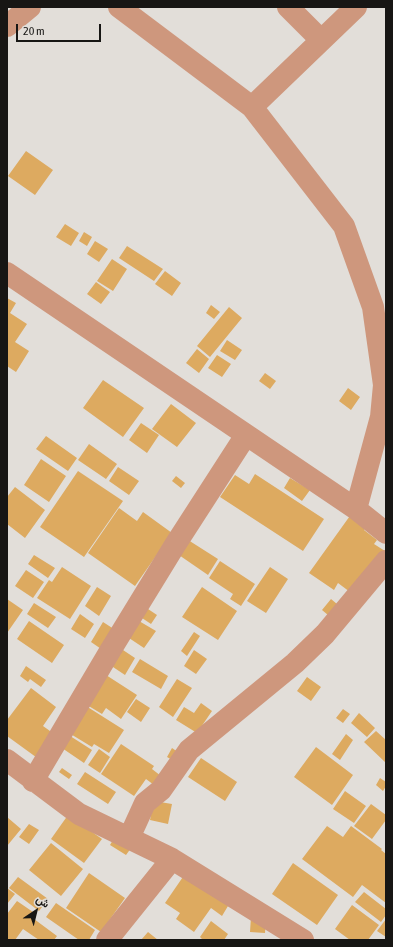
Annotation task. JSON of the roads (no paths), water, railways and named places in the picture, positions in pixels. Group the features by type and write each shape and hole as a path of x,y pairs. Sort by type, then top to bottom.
{"street":[{"path":"7,26 30,7"},
{"path":"119,7 252,107 344,226 373,306 384,386 381,417 356,509"},
{"path":"288,7 321,40"},
{"path":"252,107 356,7"},
{"path":"7,273 356,509 386,533"},
{"path":"33,781 114,644 191,519 246,435"},
{"path":"129,838 145,803 161,790 189,750 305,653 325,634 386,561"},
{"path":"7,760 33,781 79,814 172,859 303,940"},
{"path":"107,940 172,859"}]}
